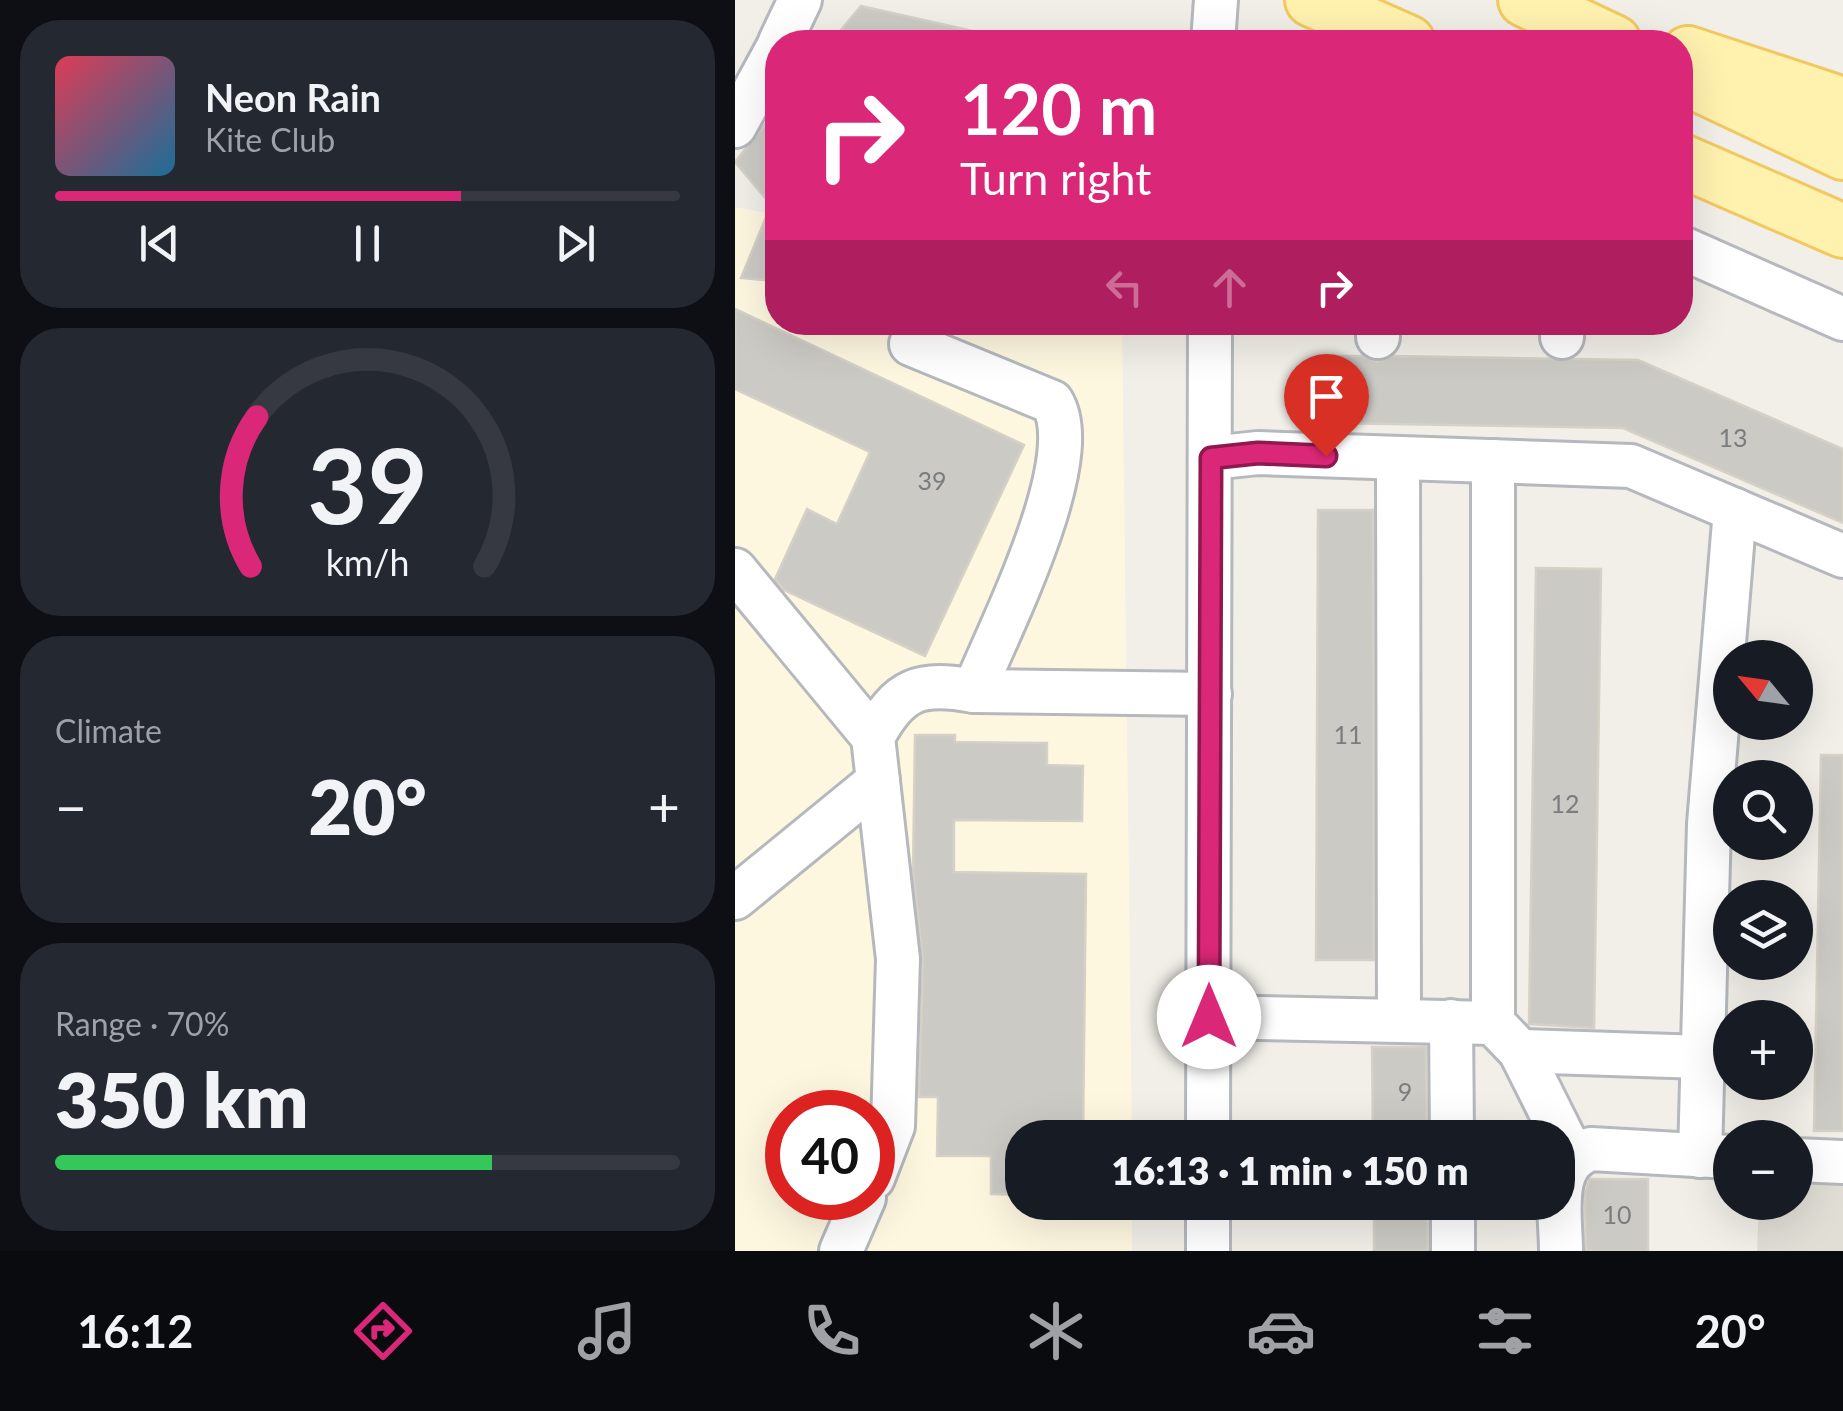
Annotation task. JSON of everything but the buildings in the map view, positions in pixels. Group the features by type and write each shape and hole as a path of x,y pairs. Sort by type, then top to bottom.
{"main road":[{"path":"1312,0 1381,30"},
{"path":"1543,8 1588,30"},
{"path":"1543,8 1614,30"},
{"path":"1693,55 1843,104"},
{"path":"1693,82 1843,153"},
{"path":"1693,166 1843,231"}],"street":[{"path":"787,30 801,0"},
{"path":"1214,30 1217,0"},
{"path":"735,126 765,71"},
{"path":"1693,253 1843,320"},
{"path":"1208,1120 1210,335"},
{"path":"911,344 1051,402 1061,418 1061,464 974,691"},
{"path":"1211,458 1258,453 1631,466 1843,556"},
{"path":"1398,458 1399,1018"},
{"path":"1493,461 1507,1037 1553,1120"},
{"path":"1713,1139 1703,1056 1709,824 1735,510"},
{"path":"735,570 873,737 898,959 894,1090"},
{"path":"873,737 900,697 922,687 1210,694"},
{"path":"735,898 878,780"},
{"path":"1209,1017 1451,1021 1507,1037 1703,1056"},
{"path":"1451,1021 1452,1120"},
{"path":"1575,1154 1591,1149 1713,1156"},
{"path":"1813,1161 1843,1162"},
{"path":"841,1251 854,1220"},
{"path":"1208,1220 1208,1251"},
{"path":"1453,1220 1453,1251"},
{"path":"1561,1220 1561,1251"}],"shaded area":[{"path":"735,207 765,213 765,335 1122,335 1132,1120 1005,1120 1005,1220 1132,1220 1132,1251 735,1251"},
{"path":"1813,1171 1843,1172 1843,1251 1757,1251 1758,1220 1813,1220"}],"route":[{"path":"1209,1017 1211,458 1258,453 1326,456"}]}
